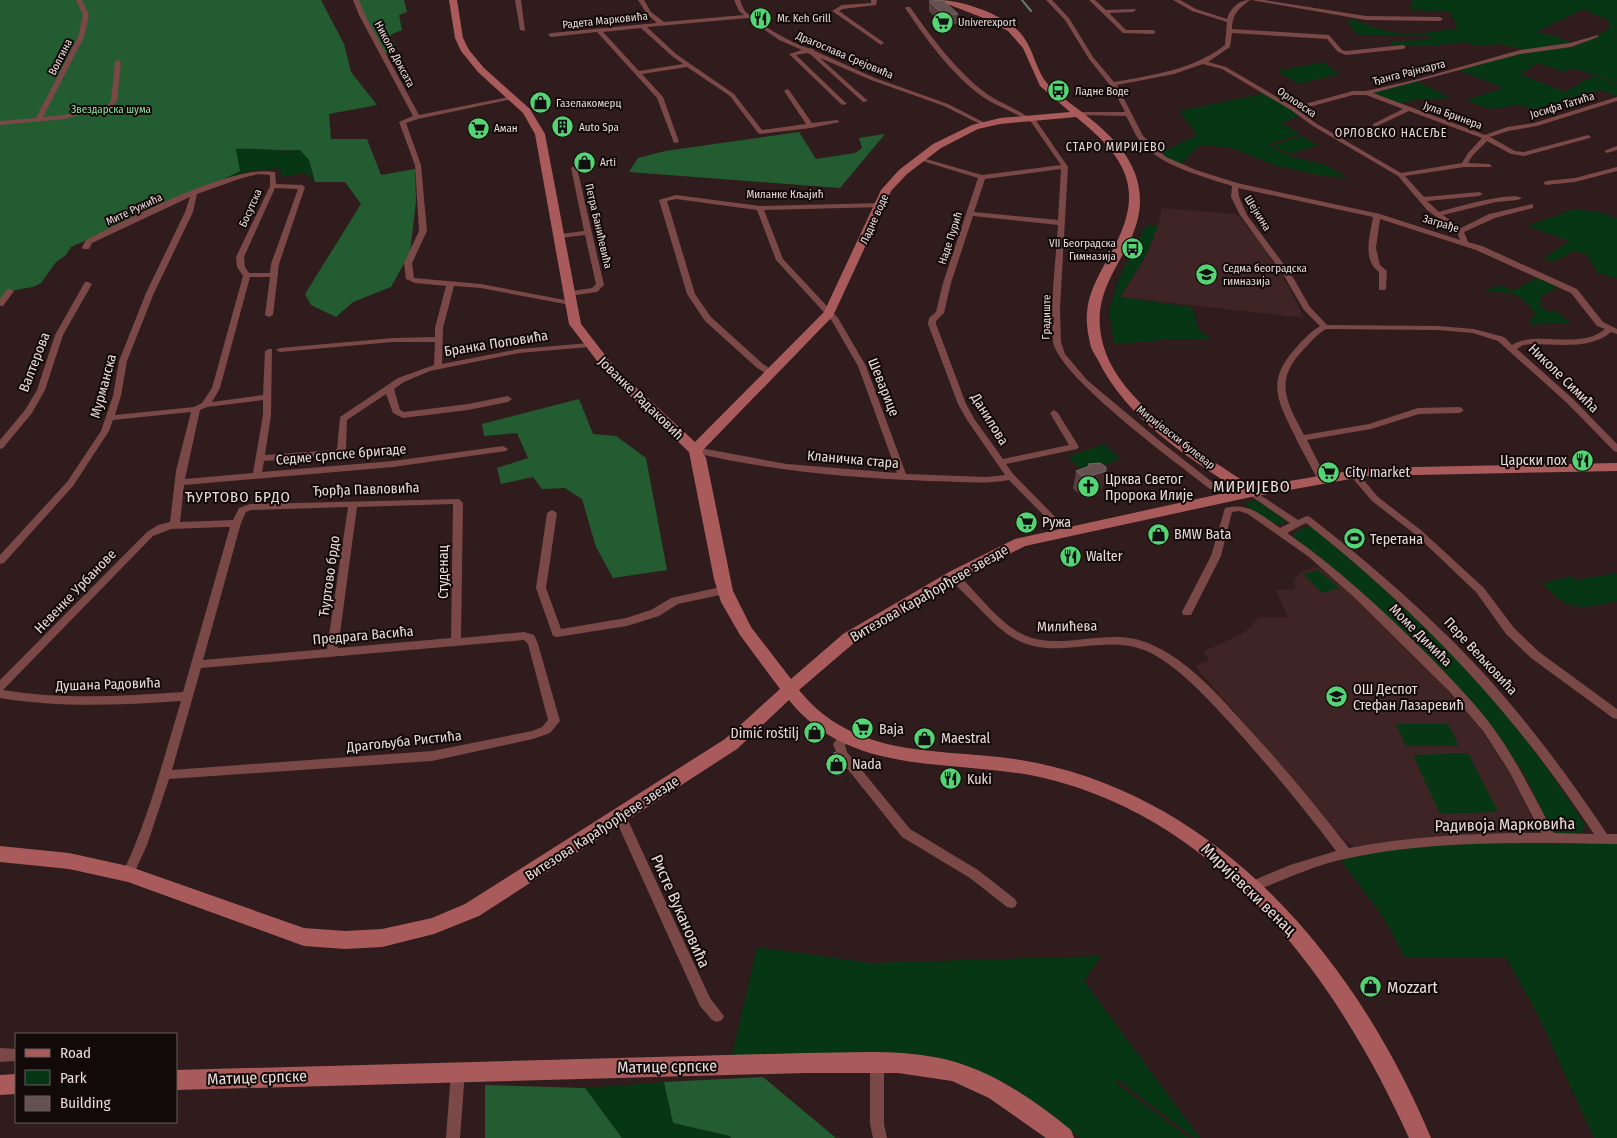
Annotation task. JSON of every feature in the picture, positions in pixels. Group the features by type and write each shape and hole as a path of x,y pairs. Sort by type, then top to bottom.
{"main road":[{"name":"Јованке Радаковић","path":"453,0 459,38 465,51 481,70 514,98 534,119 540,134 575,324 589,346 617,377 695,450 725,590 740,624 791,690"},
{"name":"Миријевски булевар","path":"941,0 993,19 1012,32 1027,49 1036,74 1043,84 1101,132 1118,151 1131,175 1135,194 1134,214 1130,228 1102,278 1095,297 1094,324 1102,358 1117,383 1139,409 1173,437 1251,492"},
{"name":"Ладне воде","path":"695,450 829,313 890,184 919,159 958,134 984,124 1079,114"},
{"name":"Витезова Карађорђеве звезде","path":"0,854 70,861 128,874 290,933 334,940 382,938 434,926 472,910 736,740 818,663 849,638 954,576 1013,545 1064,531 1321,478 1407,470 1617,467"},
{"name":"Миријевски венац","path":"791,690 811,713 845,736 898,754 930,759 1016,766 1093,786 1156,814 1204,845 1251,887 1309,948 1353,1010 1394,1078 1420,1138"},
{"name":"Матице српске","path":"178,1080 796,1063 877,1063 929,1066 952,1071 970,1078 1021,1106 1063,1138"},
{"path":"0,1085 15,1084"}],"street":[{"name":"Волгина","path":"38,120 81,37 86,15 79,0"},
{"name":"Николе Доксата","path":"356,0 362,15 417,117"},
{"path":"518,0 523,30"},
{"name":"Радета Марковића","path":"641,0 650,13 662,24"},
{"name":"Драгослава Срејовића","path":"737,0 741,10 781,38 873,79 946,104 984,124"},
{"path":"874,0 874,4 842,7 835,11 881,43"},
{"name":"Шејкина","path":"1049,0 1067,19 1091,58 1114,84 1140,137 1158,154 1187,169 1235,185 1235,197 1244,215 1287,274 1307,308 1325,327"},
{"path":"1092,0 1125,32 1153,32"},
{"path":"1176,0 1194,10 1228,21"},
{"path":"1230,0 1240,4"},
{"path":"1114,84 1162,74 1203,62 1228,46 1228,21 1233,10 1247,0"},
{"path":"1254,0 1366,18 1440,19"},
{"path":"908,8 964,77 983,94 1028,118 1065,167"},
{"path":"1105,12 1133,10"},
{"name":"Радета Марковића","path":"551,35 748,16"},
{"path":"642,26 689,65 732,95 760,132 837,122"},
{"path":"599,31 660,97 676,142"},
{"path":"1229,31 1329,37 1340,51 1346,53 1403,47"},
{"name":"Ђанга Рајнхарта","path":"1294,109 1353,93 1366,93 1528,51 1571,45 1596,36"},
{"path":"844,104 792,55 793,53 811,50 818,59 865,101"},
{"path":"0,123 64,117 110,106 114,101 118,62"},
{"name":"Орловска","path":"1203,62 1224,68 1294,109 1314,125 1400,175 1438,214 1460,231 1465,242"},
{"path":"639,73 689,65"},
{"path":"787,91 811,126"},
{"name":"Јула Бринера","path":"1366,93 1486,138 1470,154 1464,165"},
{"path":"514,98 417,117 402,122 418,165 423,231 408,262 407,271 413,281 481,286 570,299"},
{"name":"Јосифа Татића","path":"1486,138 1513,128 1535,125 1617,99"},
{"name":"Јула Бринера","path":"1375,125 1407,109"},
{"name":"Ладне воде","path":"1079,114 1128,114"},
{"path":"1486,138 1513,153 1521,154 1588,137"},
{"path":"1607,151 1617,148"},
{"path":"919,159 982,177 1065,167"},
{"path":"1400,175 1464,165 1489,166"},
{"name":"Градиште","path":"1065,167 1056,328 1057,342 1061,354 1084,382 1213,487"},
{"name":"Петра Банићевића","path":"570,299 594,290 600,285 574,168"},
{"path":"1546,183 1575,180 1617,169"},
{"name":"Босутска","path":"194,194 237,176 259,171 273,173 273,186 240,257 242,270 247,275"},
{"name":"Наде Пурић","path":"942,306 982,177"},
{"path":"269,315 272,307 270,294 273,275 301,188 298,185 273,186"},
{"name":"Заграђе","path":"1235,185 1377,216 1465,242 1574,291 1600,324 1613,331"},
{"name":"Мите Ружића","path":"86,247 89,242 123,225 194,194"},
{"name":"Мурманска","path":"0,561 70,484 96,447 111,418 123,361 150,294 190,212 194,194"},
{"path":"1422,199 1479,194"},
{"name":"Миланке Кљајић","path":"771,373 760,366 708,319 699,308 688,288 662,202 676,197 760,208 880,205"},
{"path":"1438,214 1496,200 1518,198"},
{"path":"1460,231 1492,216 1530,206"},
{"name":"Шеварице","path":"760,208 780,260 829,313 862,366 903,477"},
{"path":"970,214 1062,223"},
{"path":"1377,216 1372,248 1376,266 1383,271 1382,288"},
{"path":"560,236 588,233"},
{"path":"128,874 136,857 164,775 198,664 236,523 189,526 175,524 180,482 200,407 217,384 247,275 273,275"},
{"name":"Валтерова","path":"0,446 29,411 41,390 59,335 88,284"},
{"path":"280,350 393,340 438,339 443,310 451,284"},
{"path":"0,304 10,291"},
{"name":"Данилова","path":"942,306 939,314 932,320 932,324 967,413 1011,477 1064,531"},
{"path":"1321,478 1300,439 1280,394 1281,381 1288,362 1317,331 1325,327"},
{"name":"Николе Симића","path":"1325,327 1415,327 1467,330 1495,337 1513,348 1570,401 1617,450"},
{"path":"1513,348 1521,343 1594,339 1613,331"},
{"name":"Бранка Поповића","path":"438,339 438,366"},
{"name":"Бранка Поповића","path":"261,458 337,453 341,450 344,420 407,376 438,366 519,350 589,346"},
{"path":"258,474 268,397 269,351"},
{"path":"389,388 396,412 403,415 468,407 508,399"},
{"path":"111,418 268,397"},
{"path":"1300,439 1371,426 1418,411 1460,410"},
{"path":"1001,462 1066,451 1074,447 1054,413"},
{"name":"Седме српске бригаде","path":"180,482 393,464 504,449"},
{"name":"Кланичка стара","path":"695,450 817,471 903,477 1011,477"},
{"path":"1354,474 1375,499 1419,533 1480,590 1510,631 1535,655 1617,715"},
{"path":"1251,492 1296,523 1280,532"},
{"name":"Ђорђа Павловића","path":"236,523 245,509 448,500 458,503"},
{"name":"Студенац","path":"456,641 458,503"},
{"name":"Ћуртово брдо","path":"332,653 353,504"},
{"name":"Моме Димића","path":"1187,612 1216,556 1228,510 1239,508 1251,512 1312,555 1360,596 1452,687 1480,720 1513,768 1550,838"},
{"path":"552,514 542,588 557,633 627,622 654,613 675,601 725,590"},
{"name":"Пере Вељковића","path":"1296,523 1307,519 1352,553 1436,630 1489,685 1611,839"},
{"name":"Невенке Урбанове","path":"0,687 146,537 160,528 175,524"},
{"name":"Милићева","path":"954,576 1021,639 1051,644 1127,640 1156,651 1196,680 1268,758 1345,853"},
{"name":"Предрага Васића","path":"198,664 512,636 530,638"},
{"name":"Драгољуба Ристића","path":"164,775 432,756 496,744 546,730 554,721 530,638"},
{"name":"Душана Радовића","path":"0,694 40,700 88,702 188,696"},
{"path":"845,736 840,744 842,754 906,833 974,874 1011,903"},
{"name":"Ристе Вукановића","path":"620,816 701,994 718,1016"},
{"name":"Радивоја Марковића","path":"1251,887 1283,873 1345,853 1447,839 1506,837 1611,839"},
{"path":"0,1055 15,1055"},
{"path":"877,1063 877,1124 880,1138"},
{"path":"453,1138 458,1071"}],"shaded area":[{"name":"Седма београдска гимназија","path":"1162,208 1236,214 1261,242 1290,289 1304,318 1120,297 1144,259 1158,226"},
{"name":"ОШ Деспот Стефан Лазаревић","path":"1319,567 1368,609 1431,671 1479,727 1509,772 1541,836 1427,838 1355,847 1345,841 1195,666 1209,660 1203,652 1245,632 1259,617 1288,617 1276,590 1295,589 1294,580 1300,572"}],"green space":[{"name":"Звездарска шума","path":"0,0 321,0 344,44 351,72 377,105 329,114 331,139 367,139 381,175 415,169 416,201 410,253 391,287 353,302 336,317 311,305 305,294 361,204 345,182 315,182 309,160 300,150 236,149 240,171 71,247 66,255 56,262 41,283 33,287 10,291 0,304"},
{"path":"358,0 404,0 407,12 399,15 402,30 392,34 390,37 395,45 383,56"},
{"path":"1412,0 1617,0 1617,82 1572,68 1563,72 1538,63 1520,74 1565,92 1593,76 1617,83 1617,96 1600,90 1535,109 1519,105 1489,109 1466,100 1503,88 1459,70 1526,50 1501,44 1476,46 1467,42 1429,46 1403,45 1395,48 1390,42 1433,39 1427,35 1359,35 1355,33 1347,19 1379,29 1401,33 1430,32 1458,28 1450,12 1410,10","holes":["1583,9 1609,21 1610,28 1596,36 1574,44 1556,36 1536,32"]},
{"path":"1324,62 1339,74 1298,84 1277,71"},
{"path":"1416,81 1451,98 1414,100 1397,105 1366,93"},
{"path":"1266,93 1301,115 1282,123 1300,134 1268,144 1289,156 1325,165 1346,177 1323,176 1277,166 1232,148 1200,145 1180,165 1158,154 1197,135 1179,111"},
{"path":"799,132 816,159 855,153 862,148 859,138 885,134 840,188 629,172 638,158 665,151"},
{"path":"1301,136 1318,145 1290,154 1273,145"},
{"path":"257,148 284,151 300,150 309,160 315,182 305,173 281,177 280,168 250,171 214,182 232,175 236,149"},
{"path":"1574,209 1599,212 1617,218 1617,279 1598,273 1586,254 1574,251 1553,262 1544,258 1569,241 1527,226"},
{"path":"1146,225 1158,226 1144,259 1120,297 1192,307 1199,330 1212,340 1175,339 1114,344 1109,311 1118,280"},
{"path":"1536,278 1557,287 1540,297 1541,306 1548,312 1557,312 1571,324 1545,323 1533,325 1529,322 1531,318 1536,316 1531,308 1520,298 1508,293 1484,291 1499,285 1513,291"},
{"path":"579,399 593,434 616,436 646,458 667,570 613,578 596,547 582,499 565,488 542,489 533,477 501,484 497,468 528,458 517,433 484,436 482,424"},
{"path":"1104,444 1120,459 1084,472 1068,457"},
{"path":"1256,500 1284,519 1285,523 1275,524 1269,522 1244,503"},
{"path":"1308,526 1317,529 1420,623 1492,698 1560,787 1585,825 1583,831 1567,834 1558,833 1551,829 1524,774 1506,747 1378,609 1322,559 1293,537 1295,532"},
{"path":"1318,570 1339,588 1322,593 1303,574"},
{"path":"1617,573 1617,601 1594,606 1585,607 1568,604 1560,600 1543,583 1571,576 1575,580"},
{"path":"1396,724 1448,724 1459,746 1406,746"},
{"path":"1468,753 1498,812 1440,814 1413,755"},
{"path":"1617,839 1617,1138 1594,1138 1539,1017 1506,958 1405,958 1384,918 1337,855 1387,846"},
{"path":"757,947 871,963 1101,956 1084,981 1200,1138 1194,1138 1118,1080 1116,1083 1189,1138 1080,1138 992,1078 731,1059"},
{"path":"763,1077 836,1138 731,1138 730,1136 673,1123 664,1082"},
{"path":"664,1082 673,1123 730,1136 731,1138 622,1138 585,1088"},
{"path":"485,1085 585,1088 622,1138 485,1138"}],"building":[{"path":"943,0 958,14 944,15 929,1"},
{"path":"1100,463 1106,467 1106,471 1084,478 1076,471 1090,466 1088,464"},
{"path":"835,752 846,761 840,768 827,760"}],"waterway":[{"path":"1022,0 1031,11"}],"place":[{"name":"Mr. Keh Grill","path":"761,18"},
{"name":"Univerexport","path":"942,22"},
{"name":"Ладне Воде","path":"1059,91"},
{"name":"Газелакомерц","path":"540,103"},
{"name":"Auto Spa","path":"563,127"},
{"name":"Аман","path":"478,128"},
{"name":"Arti","path":"584,162"},
{"name":"VII Београдска Гимназија","path":"1132,249"},
{"name":"Седма београдска гимназија","path":"1207,274"},
{"name":"Царски пох","path":"1583,460"},
{"name":"City market","path":"1329,472"},
{"name":"Црква Светог Пророка Илије","path":"1089,487"},
{"name":"Ружа","path":"1026,522"},
{"name":"BMW Bata","path":"1158,534"},
{"name":"Теретана","path":"1354,539"},
{"name":"Walter","path":"1070,556"},
{"name":"ОШ Деспот Стефан Лазаревић","path":"1337,697"},
{"name":"Baja","path":"863,729"},
{"name":"Dimić roštilj","path":"815,733"},
{"name":"Maestral","path":"925,738"},
{"name":"Nada","path":"836,764"},
{"name":"Kuki","path":"951,779"},
{"name":"Mozzart","path":"1371,987"}],"district":[{"name":"ОРЛОВСКО НАСЕЉЕ","path":"1391,133"},
{"name":"СТАРО МИРИЈЕВО","path":"1116,147"},
{"name":"МИРИЈЕВО","path":"1252,486"},
{"name":"ЋУРТОВО БРДО","path":"238,497"}]}
